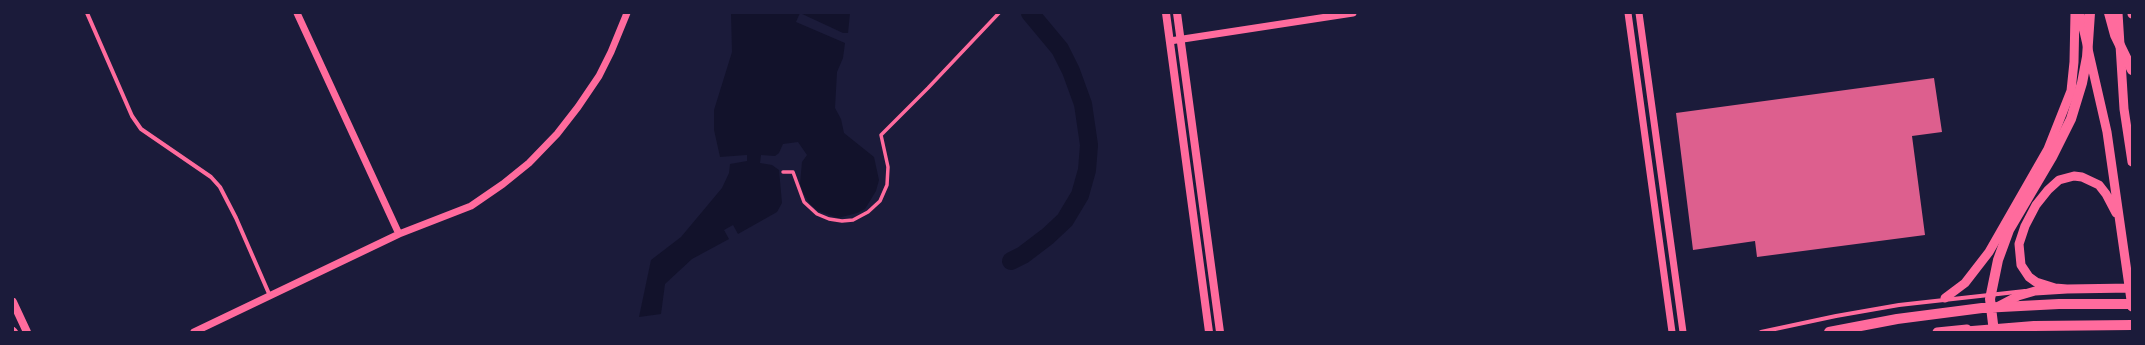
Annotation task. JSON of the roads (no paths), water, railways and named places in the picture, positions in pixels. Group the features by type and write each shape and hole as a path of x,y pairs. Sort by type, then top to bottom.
{"highway":[{"path":"1994,332 1990,299 1998,260 2009,230 2052,157 2071,119 2082,83 2086,63 2090,13"},
{"path":"2109,13 2115,35 2132,70"},
{"path":"1829,332 1904,318 1982,308 2059,304 2132,304"},
{"path":"1960,332 2034,326 2132,324"}],"main road":[{"path":"1166,13 1209,332"},
{"path":"1177,13 1220,332"},
{"path":"1945,298 1965,283 1989,252 2048,149 2071,90 2075,55 2075,13"},
{"path":"1958,314 2021,309 2132,307 2124,240 2107,132 2079,13"},
{"path":"2118,13 2124,109 2132,162"},
{"path":"2067,289 2055,288 2036,282 2024,271 2019,258 2019,244 2028,220 2040,200 2053,185 2066,177 2074,176 2090,180 2099,185 2113,206 2124,240"},
{"path":"1846,332 1990,309 2025,293 2067,289 2132,288"},
{"path":"13,302 27,332"},
{"path":"1937,332 2009,324 2110,322 2132,324"}],"street":[{"path":"86,13 132,116 141,129 211,177 220,187 236,218 270,296"},
{"path":"297,13 399,234"},
{"path":"194,332 399,234 471,206 503,184 530,163 557,134 598,76 612,52 628,13"},
{"path":"783,172 793,172 804,202 817,214 830,219 842,221 853,220 868,212 880,201 887,185 888,167 881,134 928,88 999,13"},
{"path":"1170,41 1353,13"},
{"path":"1628,13 1672,332"},
{"path":"1639,13 1683,332"},
{"path":"1762,332 1856,312 1945,298 2067,289"},
{"path":"1667,292 1673,296 1678,291"}],"waterway":[{"path":"1011,261 1023,255 1048,236 1065,220 1080,195 1087,170 1089,145 1083,104 1071,71 1060,49 1030,13"}]}
